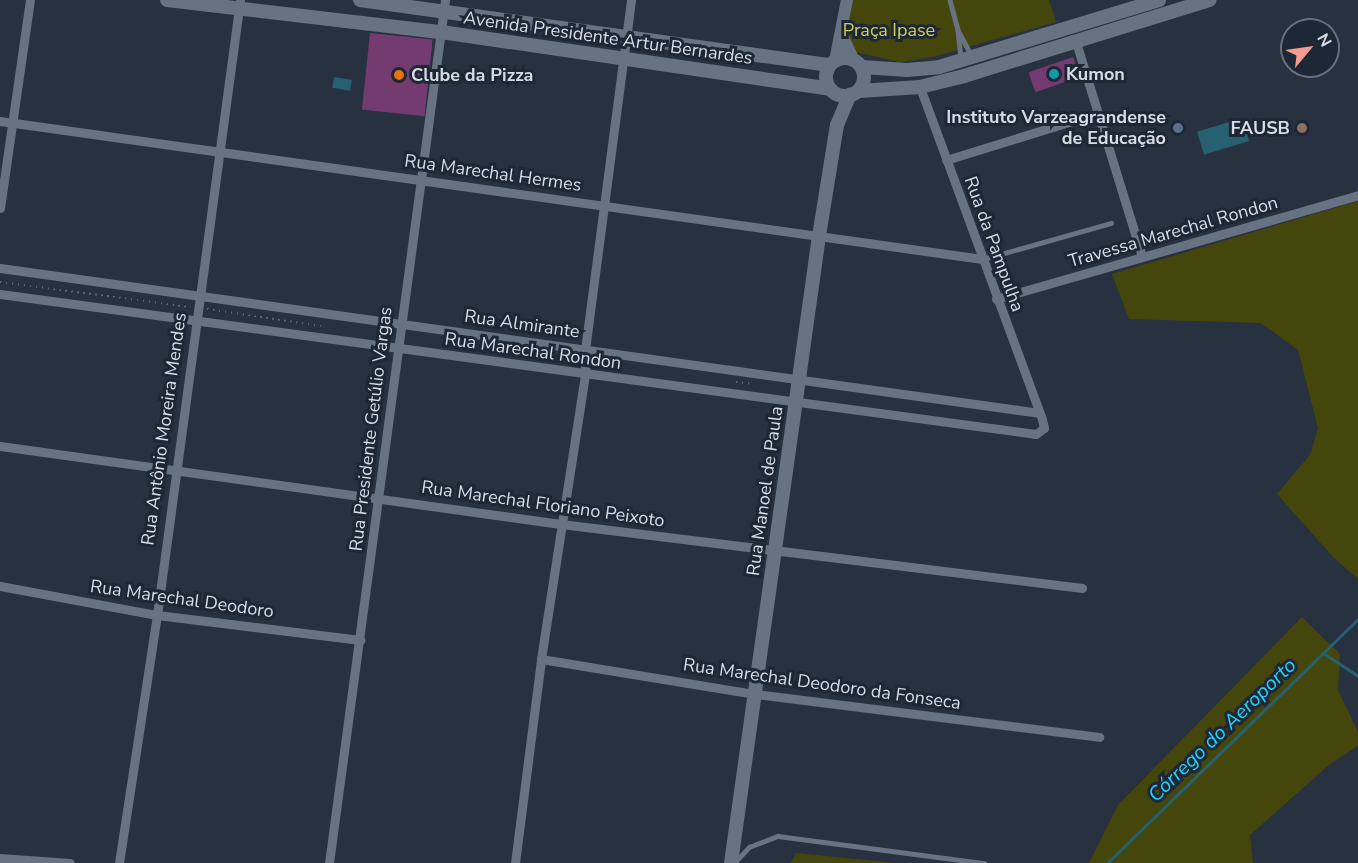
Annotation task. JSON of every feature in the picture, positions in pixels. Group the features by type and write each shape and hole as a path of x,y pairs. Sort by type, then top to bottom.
{"main road":[{"name":"Avenida Presidente Artur Bernardes","path":"166,0 239,5 441,32 623,57 832,91"},
{"name":"Avenida Presidente Artur Bernardes","path":"360,0 444,5 627,36 832,63"},
{"path":"1159,0 1120,5 966,59 907,70 857,63 832,63 826,77 832,91 854,93 920,87 1076,42 1209,0"},
{"path":"854,93 864,80 857,63"},
{"name":"Rua Manoel de Paula","path":"733,863 798,379 837,125 832,91"},
{"name":"Rua Manoel de Paula","path":"837,125 854,93"}],"street":[{"path":"0,208 30,0"},
{"path":"515,863 541,659 585,375 585,350 631,0"},
{"path":"832,63 842,36 847,0"},
{"name":"Rua Antônio Moreira Mendes","path":"119,863 157,615 174,469 239,5"},
{"name":"Rua Presidente Getúlio Vargas","path":"329,863 400,350 444,5"},
{"path":"842,36 857,63"},
{"path":"1076,42 1142,256"},
{"name":"Rua da Pampulha","path":"920,87 1039,413"},
{"path":"946,160 1098,113"},
{"name":"Rua Marechal Hermes","path":"0,121 219,153 422,178 982,259"},
{"name":"Travessa Marechal Rondon","path":"996,299 1358,195"},
{"name":"Rua Almirante","path":"0,268 1039,413"},
{"name":"Rua Marechal Rondon","path":"0,294 795,404 1036,434 1044,428 1039,413"},
{"name":"Rua Marechal Floriano Peixoto","path":"0,446 561,524 1082,588"},
{"name":"Rua Marechal Deodoro","path":"0,586 157,615 360,639"},
{"name":"Rua Marechal Deodoro da Fonseca","path":"541,659 755,694 1099,737"},
{"path":"0,858 68,863"}],"lane":[{"path":"950,0 966,59"},
{"path":"958,30 966,59"},
{"path":"982,259 1110,223"},
{"path":"733,863 748,847 778,836 984,863"}],"path":[{"path":"0,282 330,327"},
{"path":"725,381 761,386"}],"green space":[{"name":"Praça Ipase","path":"848,0 1049,0 1056,22 933,57 900,62 850,51 841,42"},
{"path":"1358,201 1358,579 1334,558 1277,494 1310,455 1318,428 1298,350 1261,323 1129,319 1112,274"},
{"path":"1302,617 1340,654 1338,690 1358,732 1358,746 1330,764 1250,835 1253,863 1089,863 1118,805"},
{"path":"796,853 896,863 791,863"}],"water":[{"path":"334,77 352,80 350,91 332,88"},
{"path":"1242,118 1249,141 1204,155 1197,132"}],"building":[{"name":"Clube da Pizza","path":"370,33 433,40 425,116 362,110"},
{"name":"Kumon","path":"1073,57 1080,77 1035,92 1029,72"}],"waterway":[{"name":"Córrego do Aeroporto","path":"1107,863 1358,619"},
{"path":"1323,653 1358,676"}],"place":[{"name":"Kumon","path":"1054,74"},
{"name":"Clube da Pizza","path":"399,75"},
{"name":"Instituto Varzeagrandense de Educação","path":"1178,128"},
{"name":"FAUSB","path":"1302,128"}]}
